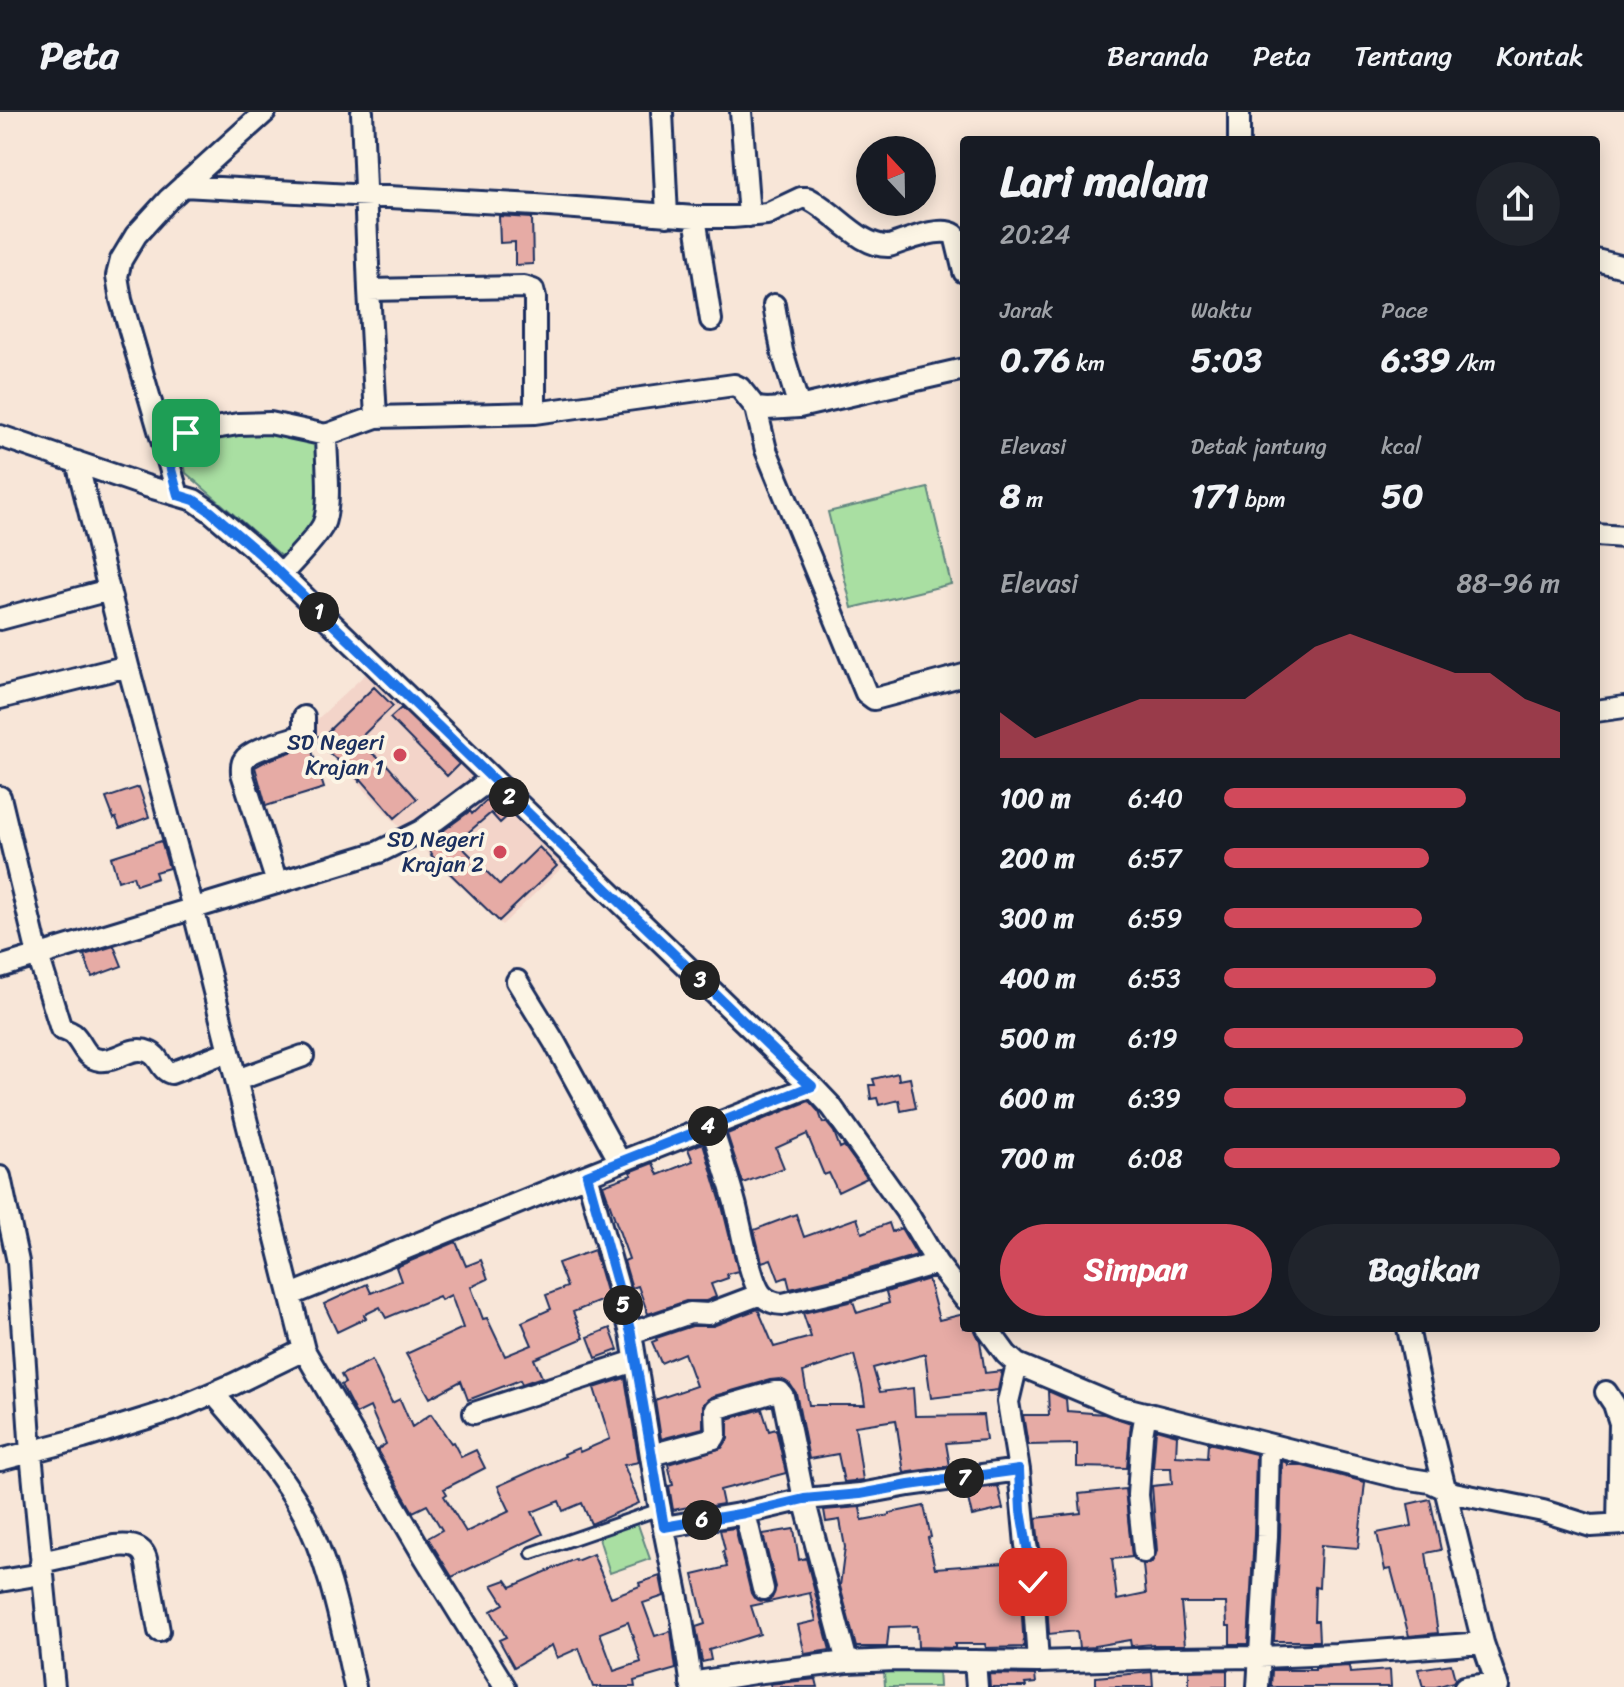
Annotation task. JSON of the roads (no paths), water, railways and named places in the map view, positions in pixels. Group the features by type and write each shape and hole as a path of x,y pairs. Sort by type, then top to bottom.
{"street":[{"path":"178,495 121,300 117,276 121,260 136,235 183,186 265,112"},
{"path":"362,112 376,417"},
{"path":"662,112 667,216"},
{"path":"741,112 749,216"},
{"path":"1239,112 1239,136"},
{"path":"183,186 695,217 767,214 793,200 807,198 874,244 889,246 947,230 955,235 960,256"},
{"path":"695,217 711,320"},
{"path":"1600,261 1624,267"},
{"path":"369,290 524,287 533,290 535,413"},
{"path":"774,305 782,351 799,407"},
{"path":"756,408 799,407 960,370"},
{"path":"163,440 238,424 270,423 326,435 376,417 535,413 734,385 756,408 766,450 866,693 874,699 960,676"},
{"path":"281,575 323,525 327,498 326,435"},
{"path":"0,436 194,500 210,511 281,575 812,1086 831,1106 960,1293"},
{"path":"77,462 304,1350 428,1564 505,1687"},
{"path":"1600,535 1624,537"},
{"path":"0,619 109,590"},
{"path":"0,698 128,666"},
{"path":"1600,710 1624,707"},
{"path":"277,883 242,773 242,764 253,752 300,736 304,731 304,717"},
{"path":"0,967 379,852 415,835 491,779"},
{"path":"0,797 38,955 60,1027 73,1035 90,1056 105,1060 144,1050 152,1053 165,1071 171,1073 229,1051"},
{"path":"517,981 620,1162"},
{"path":"237,1080 303,1056"},
{"path":"291,1295 812,1086"},
{"path":"711,1125 752,1272 761,1294 776,1304 852,1288 937,1263"},
{"path":"587,1175 631,1333 692,1685 754,1673 847,1662 1260,1657 1483,1643"},
{"path":"0,1177 18,1262 31,1453 54,1687"},
{"path":"631,1333 690,1313 708,1314 761,1294"},
{"path":"990,1332 1017,1364 1117,1406 1398,1477 1430,1482 1447,1491 1543,1511 1591,1526 1621,1524 1620,1423 1606,1392"},
{"path":"1409,1332 1483,1643 1498,1685 1465,1687"},
{"path":"0,1460 173,1410 304,1350"},
{"path":"474,1413 635,1361"},
{"path":"1017,1364 1008,1402 1032,1572 1038,1662"},
{"path":"651,1455 714,1438 714,1413 717,1408 780,1392 804,1499 847,1662"},
{"path":"213,1393 249,1434 289,1490 314,1536 339,1609 355,1687"},
{"path":"1144,1552 1138,1495 1146,1413"},
{"path":"1258,1687 1269,1445"},
{"path":"662,1518 745,1513 804,1499 860,1494 1019,1470"},
{"path":"745,1513 763,1589"},
{"path":"0,1581 114,1546 137,1547 146,1559 159,1631"},
{"path":"975,1661 977,1687"}],"lane":[{"path":"532,1553 662,1518"}],"place":[{"name":"SD Negeri Krajan 1","path":"400,755"},
{"name":"SD Negeri Krajan 2","path":"500,852"}]}
